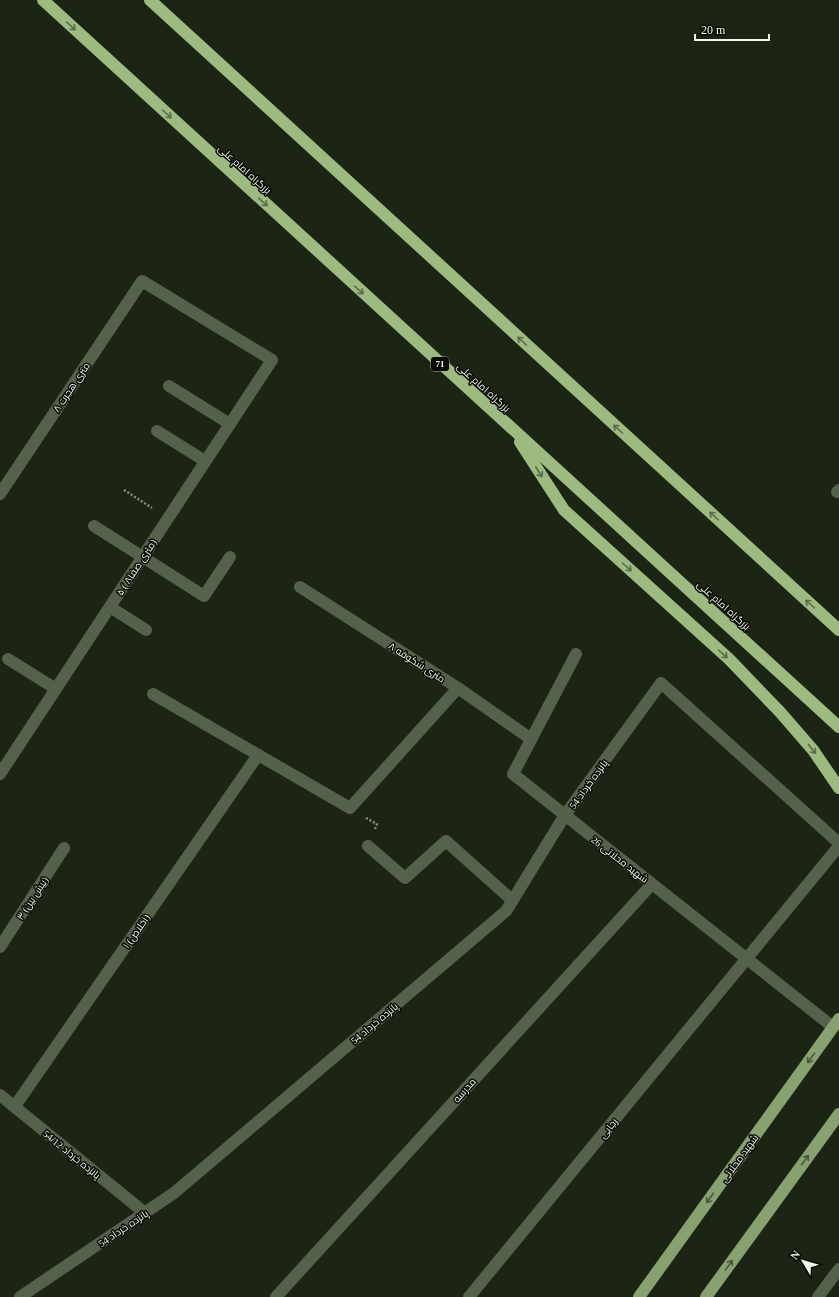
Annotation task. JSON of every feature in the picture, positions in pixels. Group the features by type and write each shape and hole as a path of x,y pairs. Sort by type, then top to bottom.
{"highway":[{"name":"بزرگراه امام علی","path":"43,0 510,428 839,726"},
{"path":"150,0 836,627"},
{"path":"510,428 564,510 729,659 780,712 813,750 839,788"}],"main road":[{"name":"شهید محلاتی","path":"639,1297 836,1023"},
{"path":"706,1297 839,1114"}],"street":[{"name":"۵ ( ۸متری صفا)","path":"0,774 272,360 142,281"},
{"name":"۸ متری هجرت","path":"0,494 142,281"},
{"path":"169,386 230,424"},
{"path":"157,431 205,461"},
{"path":"94,526 204,596 230,557"},
{"name":"۸ متری شکوفه","path":"300,587 458,688 531,739"},
{"path":"110,606 146,630"},
{"name":"شهید محلاتی 26","path":"576,654 513,774 747,958 836,1023"},
{"path":"8,659 56,689"},
{"name":"پانزده خرداد 54","path":"20,1297 174,1193 506,910 566,815 661,684 839,844"},
{"path":"152,694 350,808 458,688"},
{"name":"۱ (اخلاص)","path":"15,1106 258,755"},
{"path":"368,846 405,878 446,841 512,900"},
{"name":"رجایی","path":"469,1297 839,844"},
{"name":"۳ (پیش بین)","path":"0,947 64,848"},
{"name":"مدرسه","path":"276,1297 652,884"},
{"name":"پانزده خرداد 54/12","path":"0,1095 145,1213"},
{"path":"818,1297 839,1269"}],"path":[{"path":"124,490 168,518"},
{"path":"350,808 376,824 368,846"}]}
